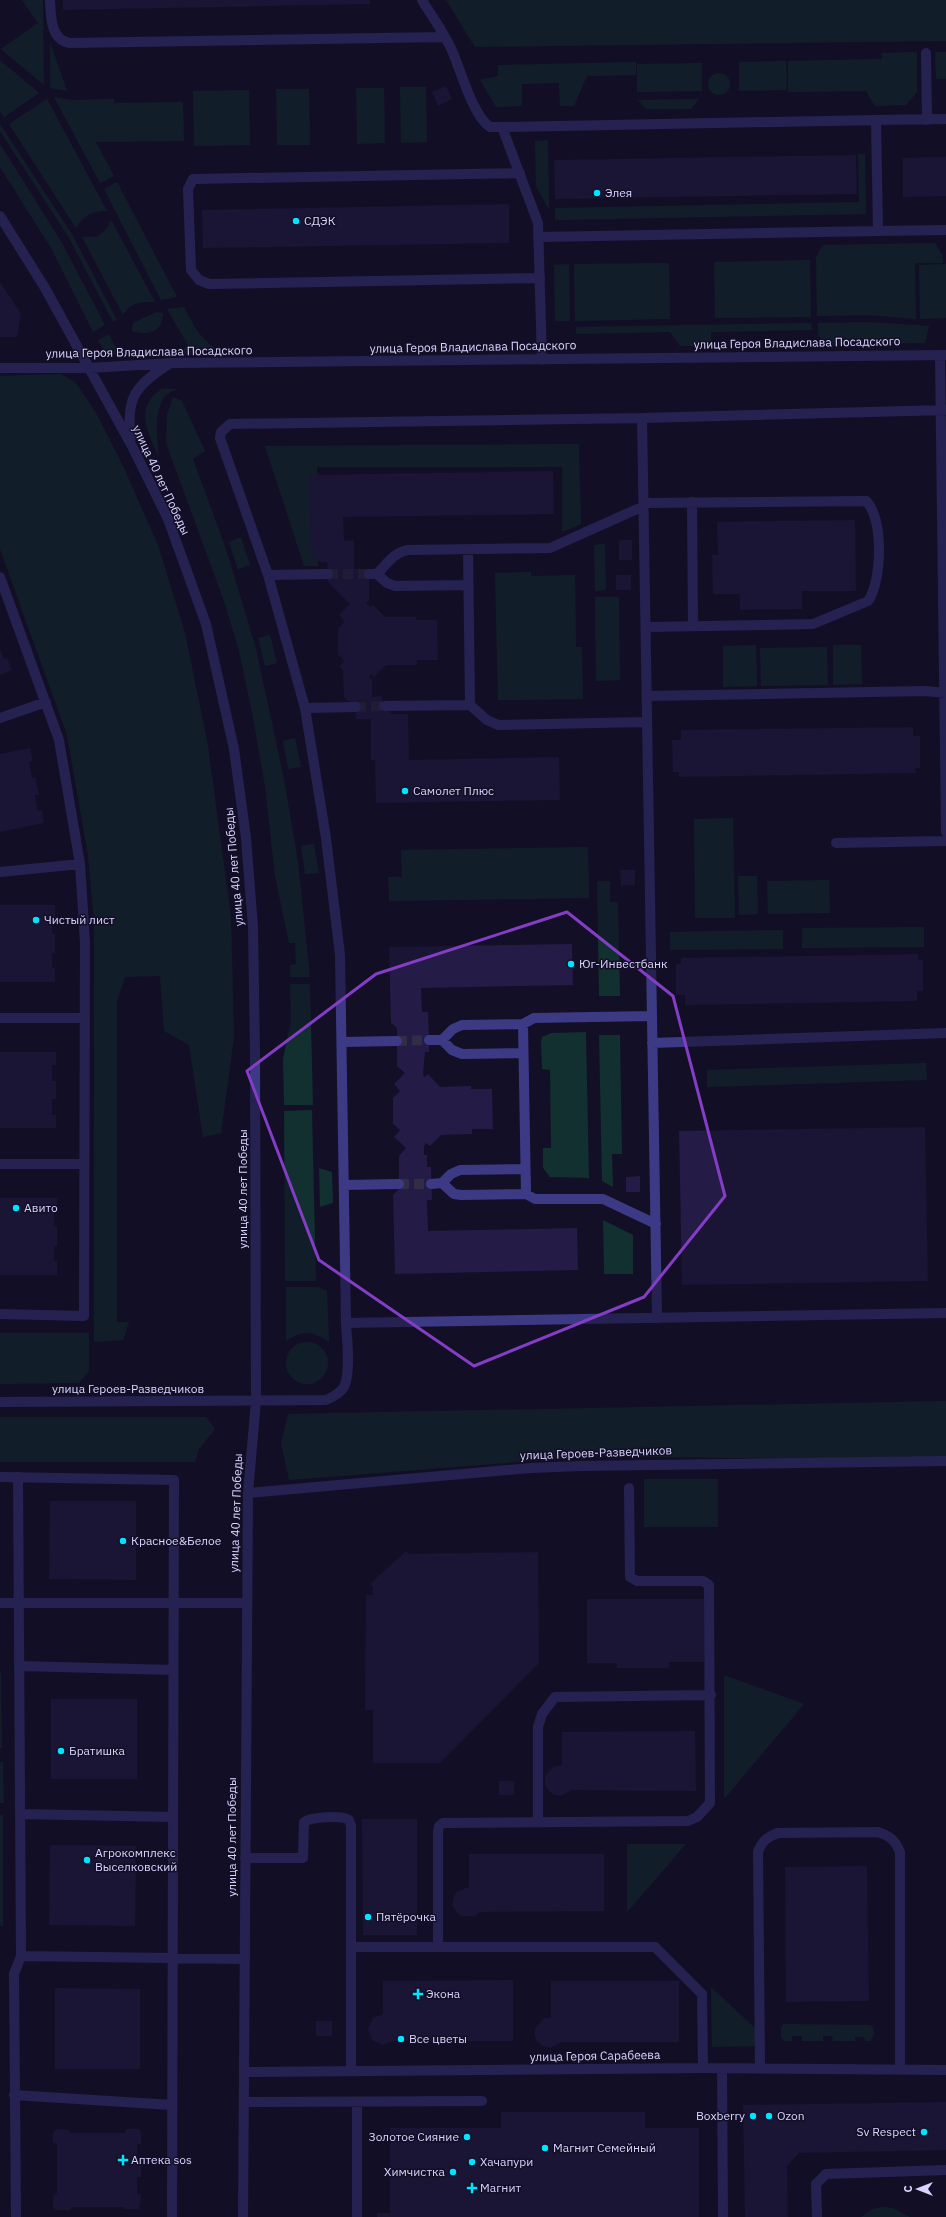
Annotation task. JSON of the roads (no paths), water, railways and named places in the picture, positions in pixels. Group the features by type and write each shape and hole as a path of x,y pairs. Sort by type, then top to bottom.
{"street":[{"path":"50,0 51,26 61,39 70,43 444,37"},
{"path":"422,0 453,52 466,90 485,122 490,127 946,119"},
{"path":"926,53 927,120"},
{"path":"876,120 878,231"},
{"path":"502,127 538,222 540,237 542,360"},
{"path":"520,173 193,180 188,189 191,270 200,280 209,284 540,278"},
{"name":"улица 40 лет Победы","path":"0,216 45,288 90,368 132,446 168,519 206,624 236,764 246,838 253,927 255,1051 256,1401 248,1493 243,2217"},
{"path":"540,237 946,230"},
{"path":"943,355 946,832"},
{"name":"улица Героя Владислава Посадского","path":"0,368 90,368 171,363 943,355"},
{"path":"132,446 128,419 132,400 140,386 152,375 171,363"},
{"path":"657,1318 642,418 943,410"},
{"name":"улица Героев-Разведчиков","path":"0,1402 326,1400 335,1396 344,1386 347,1372 340,954 326,838 305,708 268,575 220,438 221,432 230,424 642,418"},
{"path":"468,585 395,586 373,574 400,552 550,548 644,505 692,502 866,501 872,506 879,556 873,594 868,602 813,624 646,627"},
{"path":"692,502 693,626"},
{"path":"468,549 470,705"},
{"path":"268,575 328,574"},
{"path":"0,577 59,740 80,864 85,942 84,1316 0,1314"},
{"path":"647,696 924,691 945,693"},
{"path":"0,718 46,702"},
{"path":"384,706 470,705 486,720 498,725 647,722"},
{"path":"305,708 356,707"},
{"path":"836,843 946,841"},
{"path":"0,872 80,864"},
{"path":"429,1040 442,1040 457,1026 523,1024 534,1018 652,1016"},
{"path":"0,1018 84,1018"},
{"path":"523,1024 526,1194"},
{"path":"652,1043 946,1033"},
{"path":"442,1040 452,1050 462,1054 523,1052"},
{"path":"342,1042 397,1041"},
{"path":"0,1164 84,1164"},
{"path":"431,1184 442,1183 451,1174 460,1170 525,1169"},
{"path":"442,1183 454,1194 461,1195 526,1194 536,1199 603,1199 656,1224"},
{"path":"344,1185 399,1184"},
{"path":"346,1323 946,1313"},
{"name":"улица Героев-Разведчиков","path":"248,1493 531,1468 946,1461"},
{"path":"0,1477 174,1480 172,2217"},
{"path":"16,2217 14,1974 22,1956 18,1477"},
{"path":"438,1947 438,1826 449,1822 688,1821 697,1817 707,1808 711,1795 709,1585 703,1581 636,1581 630,1578 629,1488"},
{"path":"0,1602 174,1604 247,1603"},
{"path":"20,1666 173,1670"},
{"path":"538,1822 538,1727 542,1714 555,1697 711,1695"},
{"path":"20,1814 173,1817"},
{"path":"245,1858 303,1858 304,1822 313,1818 343,1818 349,1820 351,1826 351,2071"},
{"path":"760,2068 758,1852 762,1843 769,1836 778,1833 878,1832 888,1836 896,1843 900,1852 900,2069"},
{"path":"351,1947 655,1947 702,1994 703,2068"},
{"path":"22,1956 245,1959"},
{"name":"улица Героя Сарабеева","path":"244,2072 703,2068 946,2070"},
{"path":"722,2068 723,2217"},
{"path":"14,2096 172,2105"},
{"path":"244,2102 482,2101"},
{"path":"356,2102 357,2217"},
{"path":"817,2217 816,2184 826,2174 946,2170"}],"tunnel":[{"path":"328,574 369,574"},
{"path":"356,707 384,706"},
{"path":"397,1041 429,1040"},
{"path":"399,1184 431,1184"}],"place":[{"name":"Элея","path":"597,193"},
{"name":"СДЭК","path":"296,221"},
{"name":"Самолет Плюс","path":"405,791"},
{"name":"Чистый лист","path":"36,920"},
{"name":"Юг-Инвестбанк","path":"571,964"},
{"name":"Авито","path":"16,1208"},
{"name":"Красное&Белое","path":"123,1541"},
{"name":"Братишка","path":"61,1751"},
{"name":"Агрокомплекс Выселковский","path":"87,1860"},
{"name":"Пятёрочка","path":"368,1917"},
{"name":"Экона","path":"418,1994"},
{"name":"Все цветы","path":"401,2039"},
{"name":"Boxberry","path":"753,2116"},
{"name":"Ozon","path":"769,2116"},
{"name":"Sv Respect","path":"924,2132"},
{"name":"Золотое Сияние","path":"467,2137"},
{"name":"Магнит Семейный","path":"545,2148"},
{"name":"Аптека sos","path":"123,2160"},
{"name":"Хачапури","path":"472,2162"},
{"name":"Химчистка","path":"453,2172"},
{"name":"Магнит","path":"472,2188"}]}
